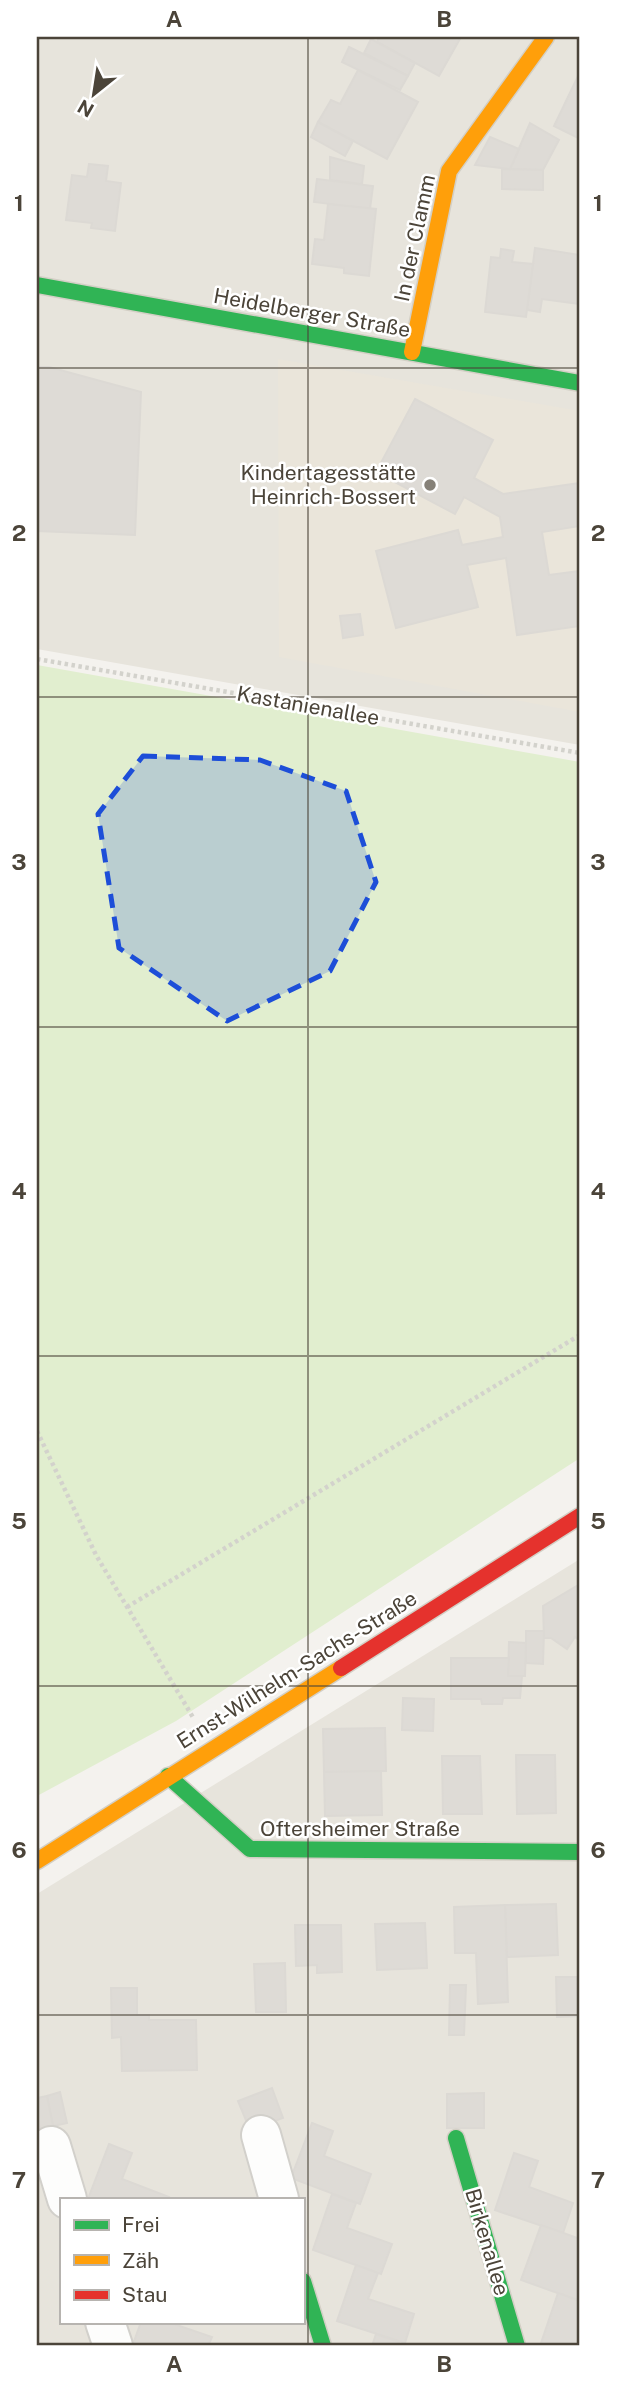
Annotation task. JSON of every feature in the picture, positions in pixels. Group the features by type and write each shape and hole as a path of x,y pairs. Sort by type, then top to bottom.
{"street":[{"name":"In der Clamm","path":"412,352 449,171 546,37"},
{"name":"Heidelberger Straße","path":"37,285 580,383"},
{"name":"Ernst-Wilhelm-Sachs-Straße","path":"37,1861 580,1516"},
{"name":"Oftersheimer Straße","path":"167,1776 250,1849 580,1852"},
{"path":"261,2135 279,2198"},
{"name":"Birkenallee","path":"456,2138 517,2346"},
{"path":"51,2146 67,2198"},
{"path":"304,2284 323,2346"},
{"path":"106,2324 113,2346"}],"path":[{"name":"Kastanienallee","path":"37,659 580,753"},
{"path":"127,1607 580,1335"},
{"path":"37,1431 96,1555 196,1722"}],"highlighted area":[{"path":"143,756 260,760 346,791 376,882 330,971 227,1021 119,948 98,814"}],"shaded area":[{"path":"37,37 580,37 580,745 37,649"},
{"name":"Kindertagesstätte Heinrich-Bossert","path":"278,359 580,411 580,712 279,657"},
{"path":"580,1559 580,2346 37,2346 37,1894"}],"green space":[{"path":"37,665 580,762 580,1458 176,1721 37,1796"}],"building":[{"path":"379,37 461,37 439,76 377,42"},
{"path":"371,39 415,63 408,76 364,53"},
{"path":"349,47 408,76 400,90 342,62"},
{"path":"358,70 418,102 387,159 318,122 331,100 340,104"},
{"path":"580,72 580,139 554,126"},
{"path":"318,122 353,141 345,156 311,137"},
{"path":"530,123 559,140 543,170 510,169"},
{"path":"490,137 519,149 510,169 475,165"},
{"path":"330,157 364,166 362,184 330,180"},
{"path":"89,164 108,166 106,181 121,183 115,231 91,228 92,223 66,220 72,175 87,177"},
{"path":"502,169 543,170 543,190 502,189"},
{"path":"317,179 373,186 370,209 314,202"},
{"path":"328,204 376,209 369,276 344,273 344,268 312,264 315,239 324,240"},
{"path":"535,248 580,255 580,304 542,299 540,312 527,310"},
{"path":"501,249 514,251 512,262 533,264 526,317 485,312 491,257 500,258"},
{"path":"37,367 49,367 141,392 135,535 37,531"},
{"path":"415,399 493,440 474,478 503,494 580,483 580,526 542,532 549,575 580,571 580,626 517,635 506,558 467,565 478,607 396,628 376,551 458,530 462,545 503,537 500,517 464,497 455,514 376,472"},
{"path":"360,614 363,635 343,638 340,616"},
{"path":"580,1584 580,1641 575,1637 567,1649 551,1638 544,1638 543,1606"},
{"path":"526,1631 544,1631 543,1664 526,1663"},
{"path":"509,1642 526,1643 525,1676 508,1676"},
{"path":"451,1658 509,1658 508,1676 522,1676 520,1698 503,1698 502,1704 482,1704 481,1699 451,1699"},
{"path":"403,1698 434,1699 433,1731 402,1730"},
{"path":"385,1728 386,1771 324,1772 323,1729"},
{"path":"516,1755 555,1755 556,1813 517,1814"},
{"path":"442,1756 480,1756 482,1814 443,1814"},
{"path":"381,1771 382,1815 325,1816 324,1772"},
{"path":"556,1904 558,1955 507,1957 505,1905"},
{"path":"505,1905 508,2002 478,2004 476,1953 455,1953 454,1907"},
{"path":"425,1923 427,1968 377,1970 375,1924"},
{"path":"295,1925 341,1925 342,1972 317,1973 317,1965 296,1966"},
{"path":"285,1963 286,2012 256,2012 254,1964"},
{"path":"556,1977 577,1977 579,2016 557,2017"},
{"path":"450,1985 466,1985 464,2035 449,2035"},
{"path":"111,1988 137,1988 137,2015 149,2015 149,2020 196,2020 197,2070 122,2071 121,2037 112,2038"},
{"path":"272,2088 283,2118 250,2130 238,2101"},
{"path":"60,2092 67,2123 53,2126 47,2096"},
{"path":"484,2093 484,2128 447,2128 447,2094"},
{"path":"47,2096 53,2126 40,2129 37,2098"},
{"path":"312,2123 333,2131 324,2156 371,2174 360,2204 291,2178"},
{"path":"109,2144 132,2153 122,2179 169,2197 168,2198 88,2198"},
{"path":"514,2153 538,2161 529,2187 573,2203 563,2233 495,2210"},
{"path":"332,2194 356,2203 347,2228 392,2244 381,2274 313,2250"},
{"path":"541,2225 580,2239 580,2301 521,2280"},
{"path":"356,2265 378,2273 368,2299 414,2314 405,2343 337,2321"},
{"path":"558,2293 580,2301 580,2346 540,2346"},
{"path":"140,2324 174,2324 212,2337 208,2346 133,2344"},
{"path":"376,2334 399,2342 398,2346 372,2346"}],"traffic: fast":[{"path":"37,285 580,383"},
{"path":"168,1776 250,1849 580,1852"},
{"path":"456,2138 517,2346"},
{"path":"304,2284 323,2346"}],"traffic: slow":[{"path":"412,352 449,171 546,37"},
{"path":"37,1861 341,1668"}],"traffic: jam":[{"path":"341,1668 580,1516"}],"place":[{"name":"Kindertagesstätte Heinrich-Bossert","path":"430,485"}]}
